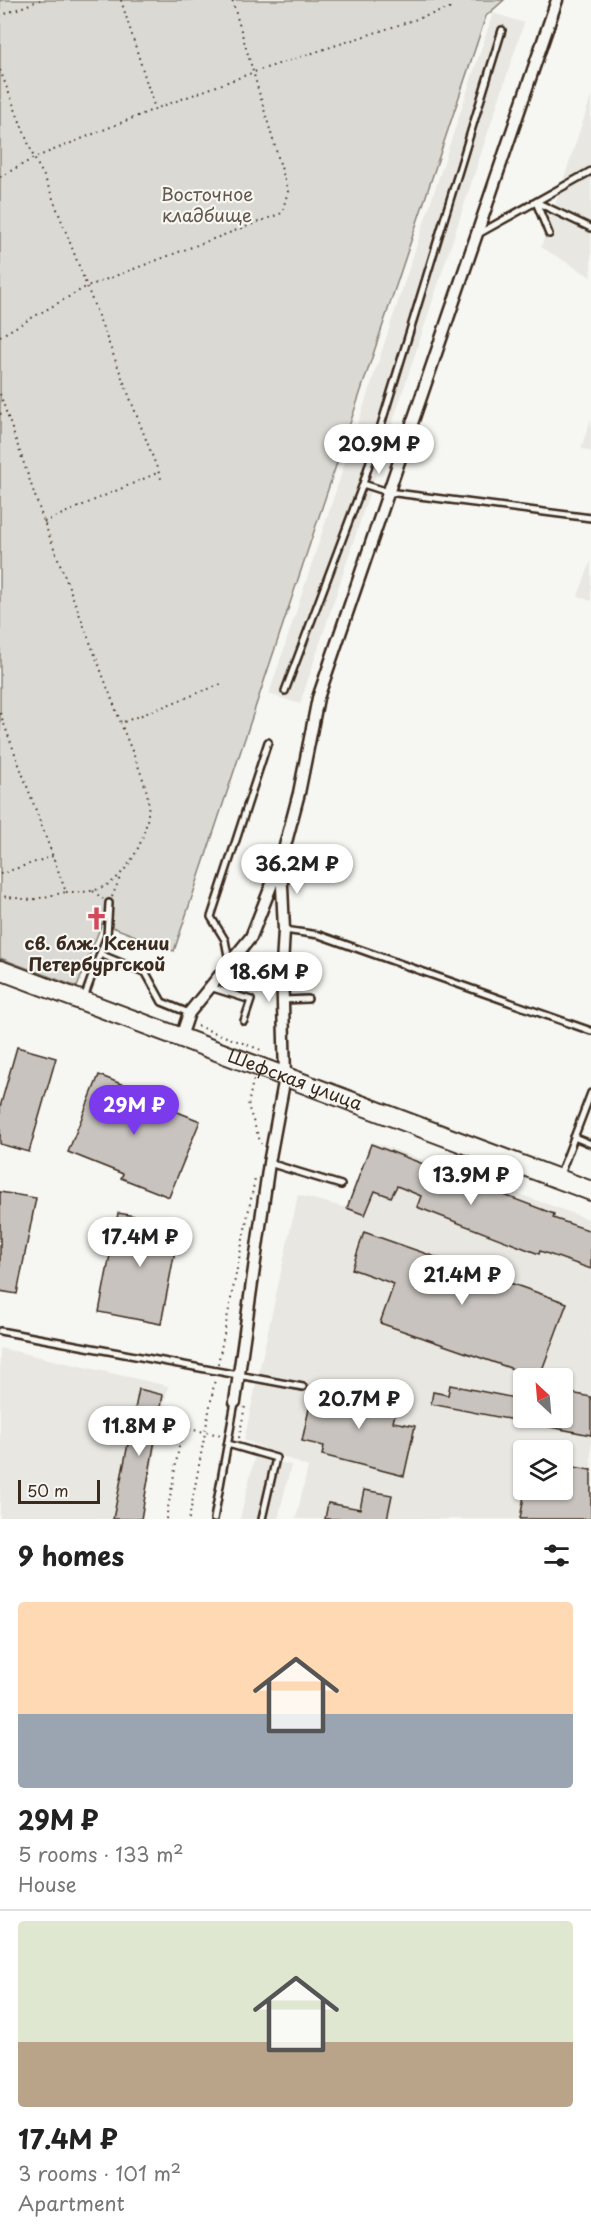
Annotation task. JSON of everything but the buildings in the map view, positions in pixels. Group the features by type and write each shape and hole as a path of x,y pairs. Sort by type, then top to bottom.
{"main road":[{"name":"Шефская улица","path":"0,970 82,1001 185,1024 285,1077 561,1171 591,1191"}],"street":[{"path":"185,1024 210,987 251,937 281,861 299,793 318,699 557,0"},
{"path":"235,1402 269,1163 285,1077 281,861"}],"lane":[{"path":"285,692 363,484 502,30"},
{"path":"478,234 591,171"},
{"path":"536,202 591,228"},
{"path":"536,202 549,234"},
{"path":"363,484 388,492 591,518"},
{"path":"230,962 225,940 211,917 268,742"},
{"path":"82,1001 106,936 109,903"},
{"path":"284,930 319,935 591,1031"},
{"path":"100,954 146,973 162,1002 185,1024"},
{"path":"210,987 251,1000 244,1021"},
{"path":"283,1000 308,999"},
{"path":"561,1171 591,1093"},
{"path":"574,1137 591,1144"},
{"path":"269,1163 341,1185"},
{"path":"0,1331 217,1369 303,1387"},
{"path":"214,1519 235,1402"},
{"path":"228,1444 276,1458 262,1519"}],"path":[{"path":"0,16 40,0"},
{"path":"121,0 155,109"},
{"path":"0,336 86,287 282,213 288,191 232,0"},
{"path":"0,177 34,158 155,109 254,72 454,7"},
{"path":"0,70 34,158 45,178 162,480"},
{"path":"0,394 44,522 147,793 148,816 138,847 122,872 109,903 93,891"},
{"path":"0,414 6,412"},
{"path":"44,522 158,472"},
{"path":"121,723 224,683"},
{"path":"0,713 66,892"},
{"path":"0,873 53,855"},
{"path":"0,896 31,900 66,892 93,891 107,885 122,872"},
{"path":"185,1024 264,1051"},
{"path":"253,1080 248,1106 262,1144"},
{"path":"189,1519 255,1178"},
{"path":"165,1519 186,1408"},
{"path":"183,1428 239,1438"}],"shaded area":[{"path":"493,13 524,23 300,704 269,694"},
{"path":"591,97 591,277 541,247"},
{"path":"591,419 591,452 581,448"},
{"path":"591,561 591,601 578,596"},
{"path":"373,1142 591,1220 591,1519 296,1519 308,1467 244,1440 298,1195 347,1208"},
{"path":"0,1348 168,1386 142,1519 0,1519"},
{"path":"255,1456 291,1465 278,1519 240,1519"}],"green space":[{"name":"Восточное кладбище","path":"0,0 504,0 486,16 174,951 102,923 77,987 0,958"}],"place":[{"name":"св. блж. Ксении Петербургской","path":"97,918"}]}
